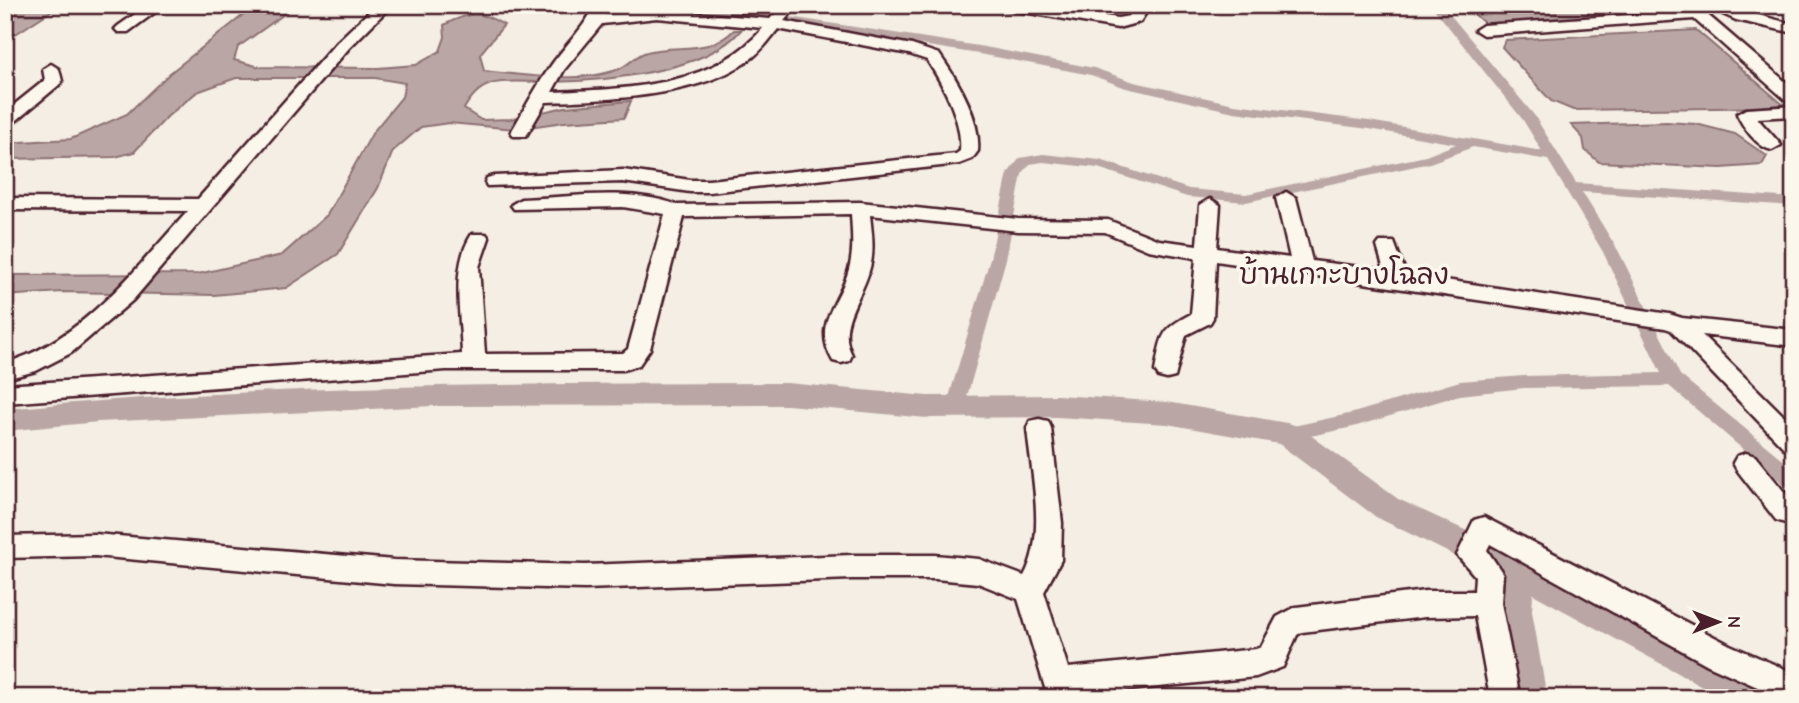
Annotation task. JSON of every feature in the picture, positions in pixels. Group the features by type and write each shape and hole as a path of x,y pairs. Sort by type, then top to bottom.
{"street":[{"path":"123,29 158,5"},
{"path":"5,371 28,365 63,347 125,295 318,73 363,24 385,5"},
{"path":"1005,5 1118,23 1135,20 1140,16 1144,5"},
{"path":"1483,30 1698,8 1794,29"},
{"path":"1698,8 1794,98"},
{"path":"494,182 623,176 690,186 709,186 959,159 968,154 970,146 966,126 933,57 782,14 598,13 556,68 520,132"},
{"path":"539,98 615,95 666,87 740,59 755,47 782,14"},
{"path":"5,121 54,81 51,69"},
{"path":"1772,145 1746,114 1794,111"},
{"path":"1286,198 1303,267"},
{"path":"521,205 641,203 667,206 676,211 860,208 1018,225 1108,226 1155,246 1396,279 1674,323 1794,338"},
{"path":"5,204 204,205"},
{"path":"1167,371 1173,338 1178,330 1202,318 1210,205"},
{"path":"841,355 834,340 841,310 859,271 863,243 860,208"},
{"path":"5,394 474,362 619,363 632,359 639,349 676,211"},
{"path":"474,362 469,268 479,238"},
{"path":"1387,246 1396,279"},
{"path":"1674,323 1783,421 1794,442"},
{"path":"1039,428 1049,523 1047,560 1030,590 1056,681 1071,682 1256,663 1272,657 1287,626 1296,620 1425,604 1487,603"},
{"path":"1746,463 1790,513"},
{"path":"1505,698 1487,603 1489,574 1478,559 1471,555 1479,539 1719,655 1794,688"},
{"path":"5,547 95,545 394,572 585,578 852,567 935,568 979,571 1030,590"}],"shaded area":[{"path":"15,5 60,5 5,41 5,12"},
{"path":"256,5 297,5 238,47 234,60 260,67 378,68 416,65 440,51 445,37 444,25 468,15 481,15 504,25 480,54 484,71 534,76 604,74 623,67 643,53 704,46 725,38 734,30 741,30 725,45 703,56 652,72 597,80 504,82 482,88 464,109 481,120 511,119 565,107 631,101 624,118 515,129 449,123 421,127 393,151 378,188 338,254 286,288 214,295 61,292 5,296 5,275 198,274 282,255 327,215 373,132 402,97 405,83 375,78 236,78 197,92 168,116 134,152 115,157 5,159 5,143 71,139 127,114 170,73"},
{"path":"1557,5 1650,5 1659,13 1486,25 1470,10"},
{"path":"1696,30 1786,107 1573,110 1551,101 1502,47 1505,40"},
{"path":"1667,122 1696,124 1735,134 1767,156 1762,165 1721,168 1599,162 1585,150 1583,138 1571,125"}],"waterway":[{"path":"688,5 985,51 1094,72 1130,85 1234,108 1369,125 1553,157"},
{"path":"1436,5 1529,118 1553,157"},
{"path":"955,407 998,259 1015,173 1025,161 1043,158 1100,164 1187,193 1246,198 1430,159 1472,143"},
{"path":"1553,157 1571,187"},
{"path":"1571,187 1794,202"},
{"path":"1571,187 1611,252 1673,379"},
{"path":"1287,434 1353,420 1460,388 1524,382 1673,379"},
{"path":"1673,379 1794,481"},
{"path":"5,420 98,411 433,395 787,394 927,407 1057,406 1167,413 1287,434 1387,508 1518,570"},
{"path":"1518,570 1761,698"},
{"path":"1518,570 1514,611 1528,698"}],"district":[{"name":"บ้านเกาะบางโฉลง","path":"1344,274"}]}
